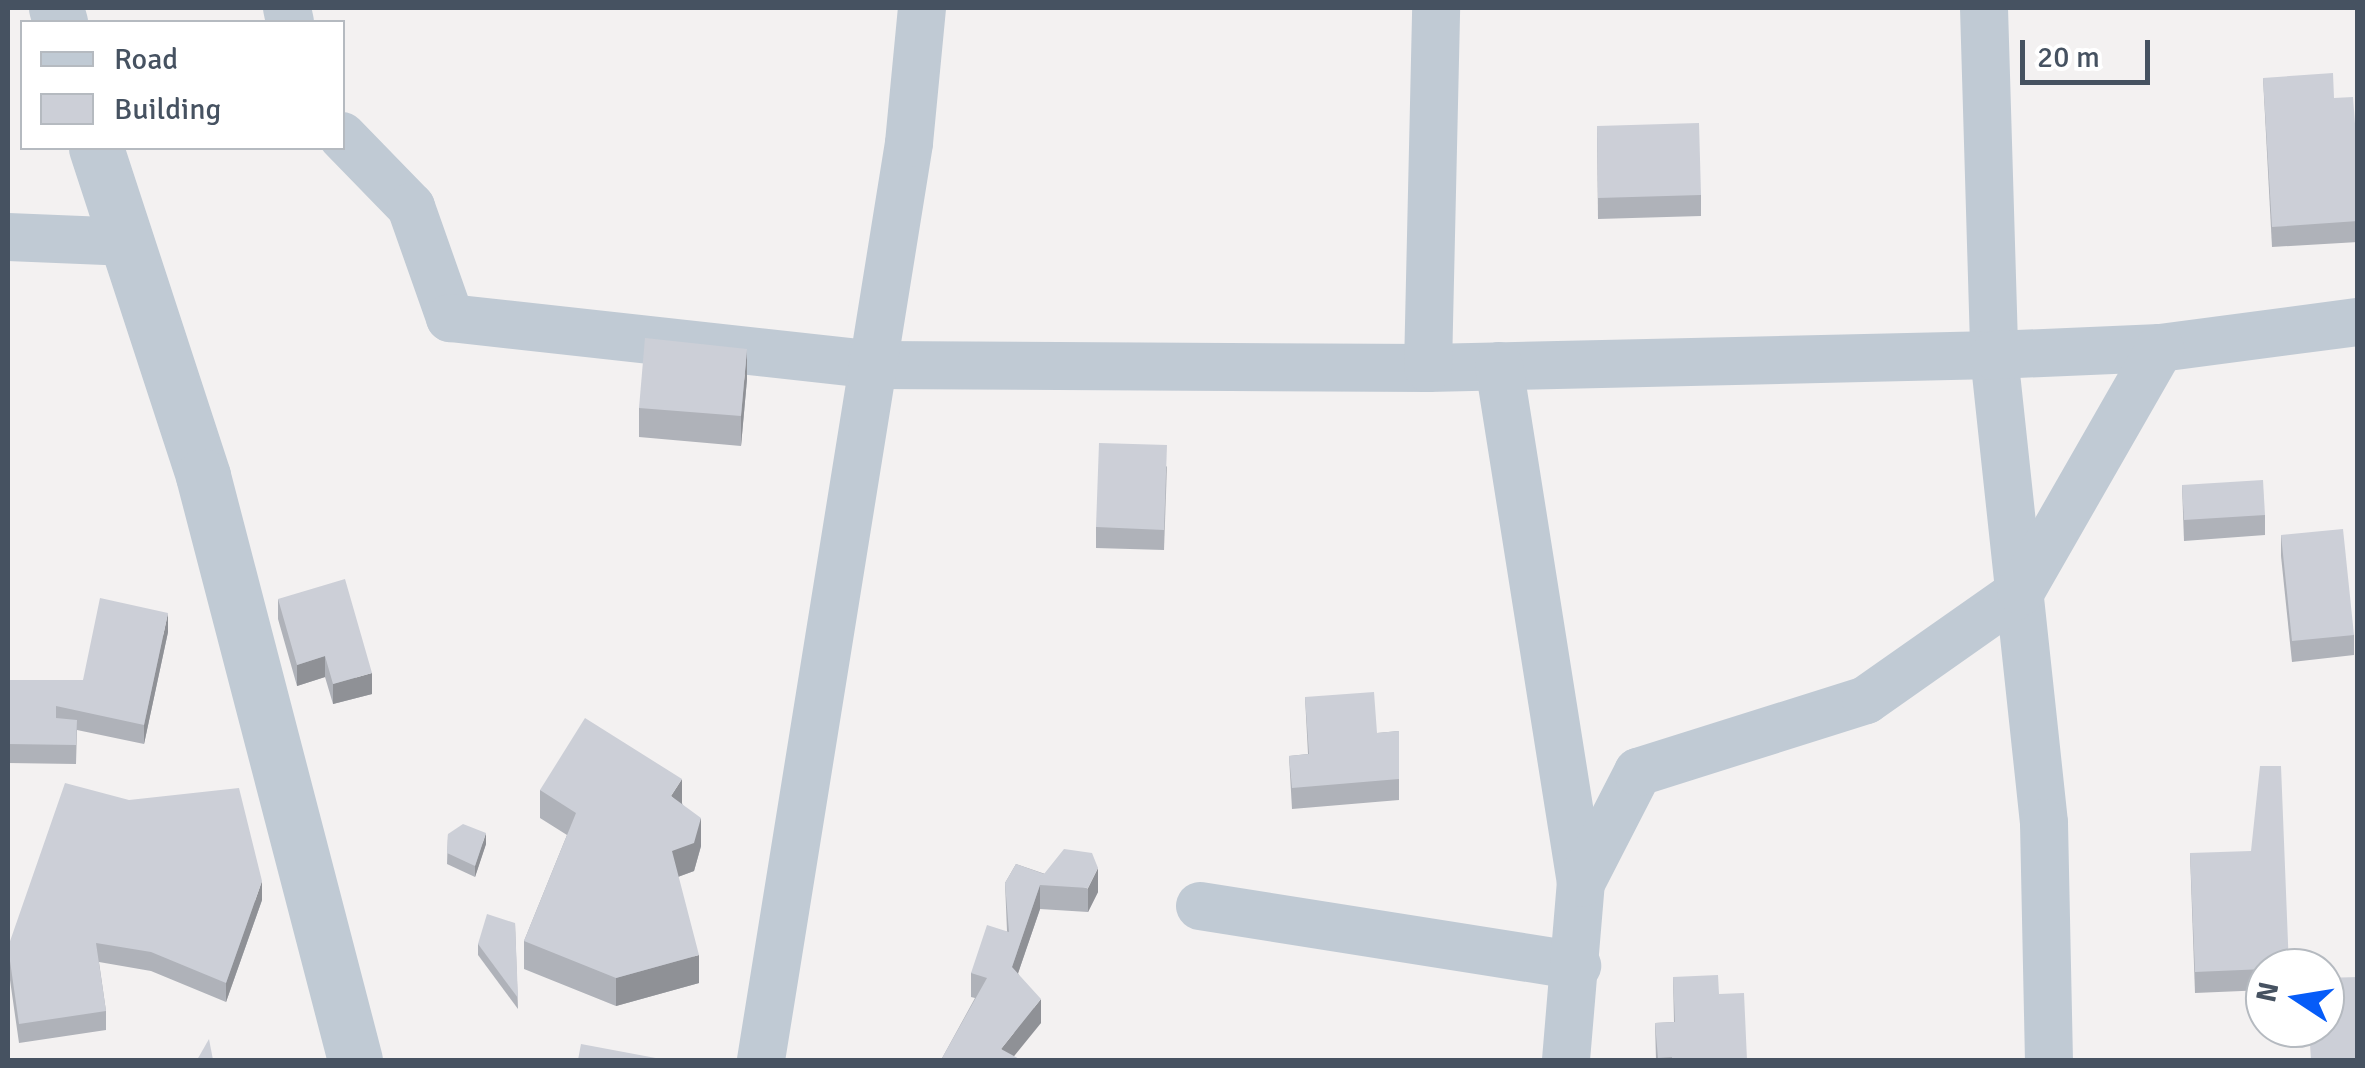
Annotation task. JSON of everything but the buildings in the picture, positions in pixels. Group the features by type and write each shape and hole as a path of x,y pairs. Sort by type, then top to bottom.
{"street":[{"path":"761,1060 875,365 922,8"},
{"path":"1428,368 1436,8"},
{"path":"1984,8 1994,355 2044,823 2049,1060"},
{"path":"345,139 411,206 450,318 875,365 1428,368 1994,355 2160,348 2358,322"},
{"path":"97,150 130,242 203,476 355,1060"},
{"path":"8,238 130,242"},
{"path":"1581,883 1638,772 1866,700 2021,591 2160,348"},
{"path":"1499,366 1581,883 1566,1060"},
{"path":"1200,906 1576,966"}]}
